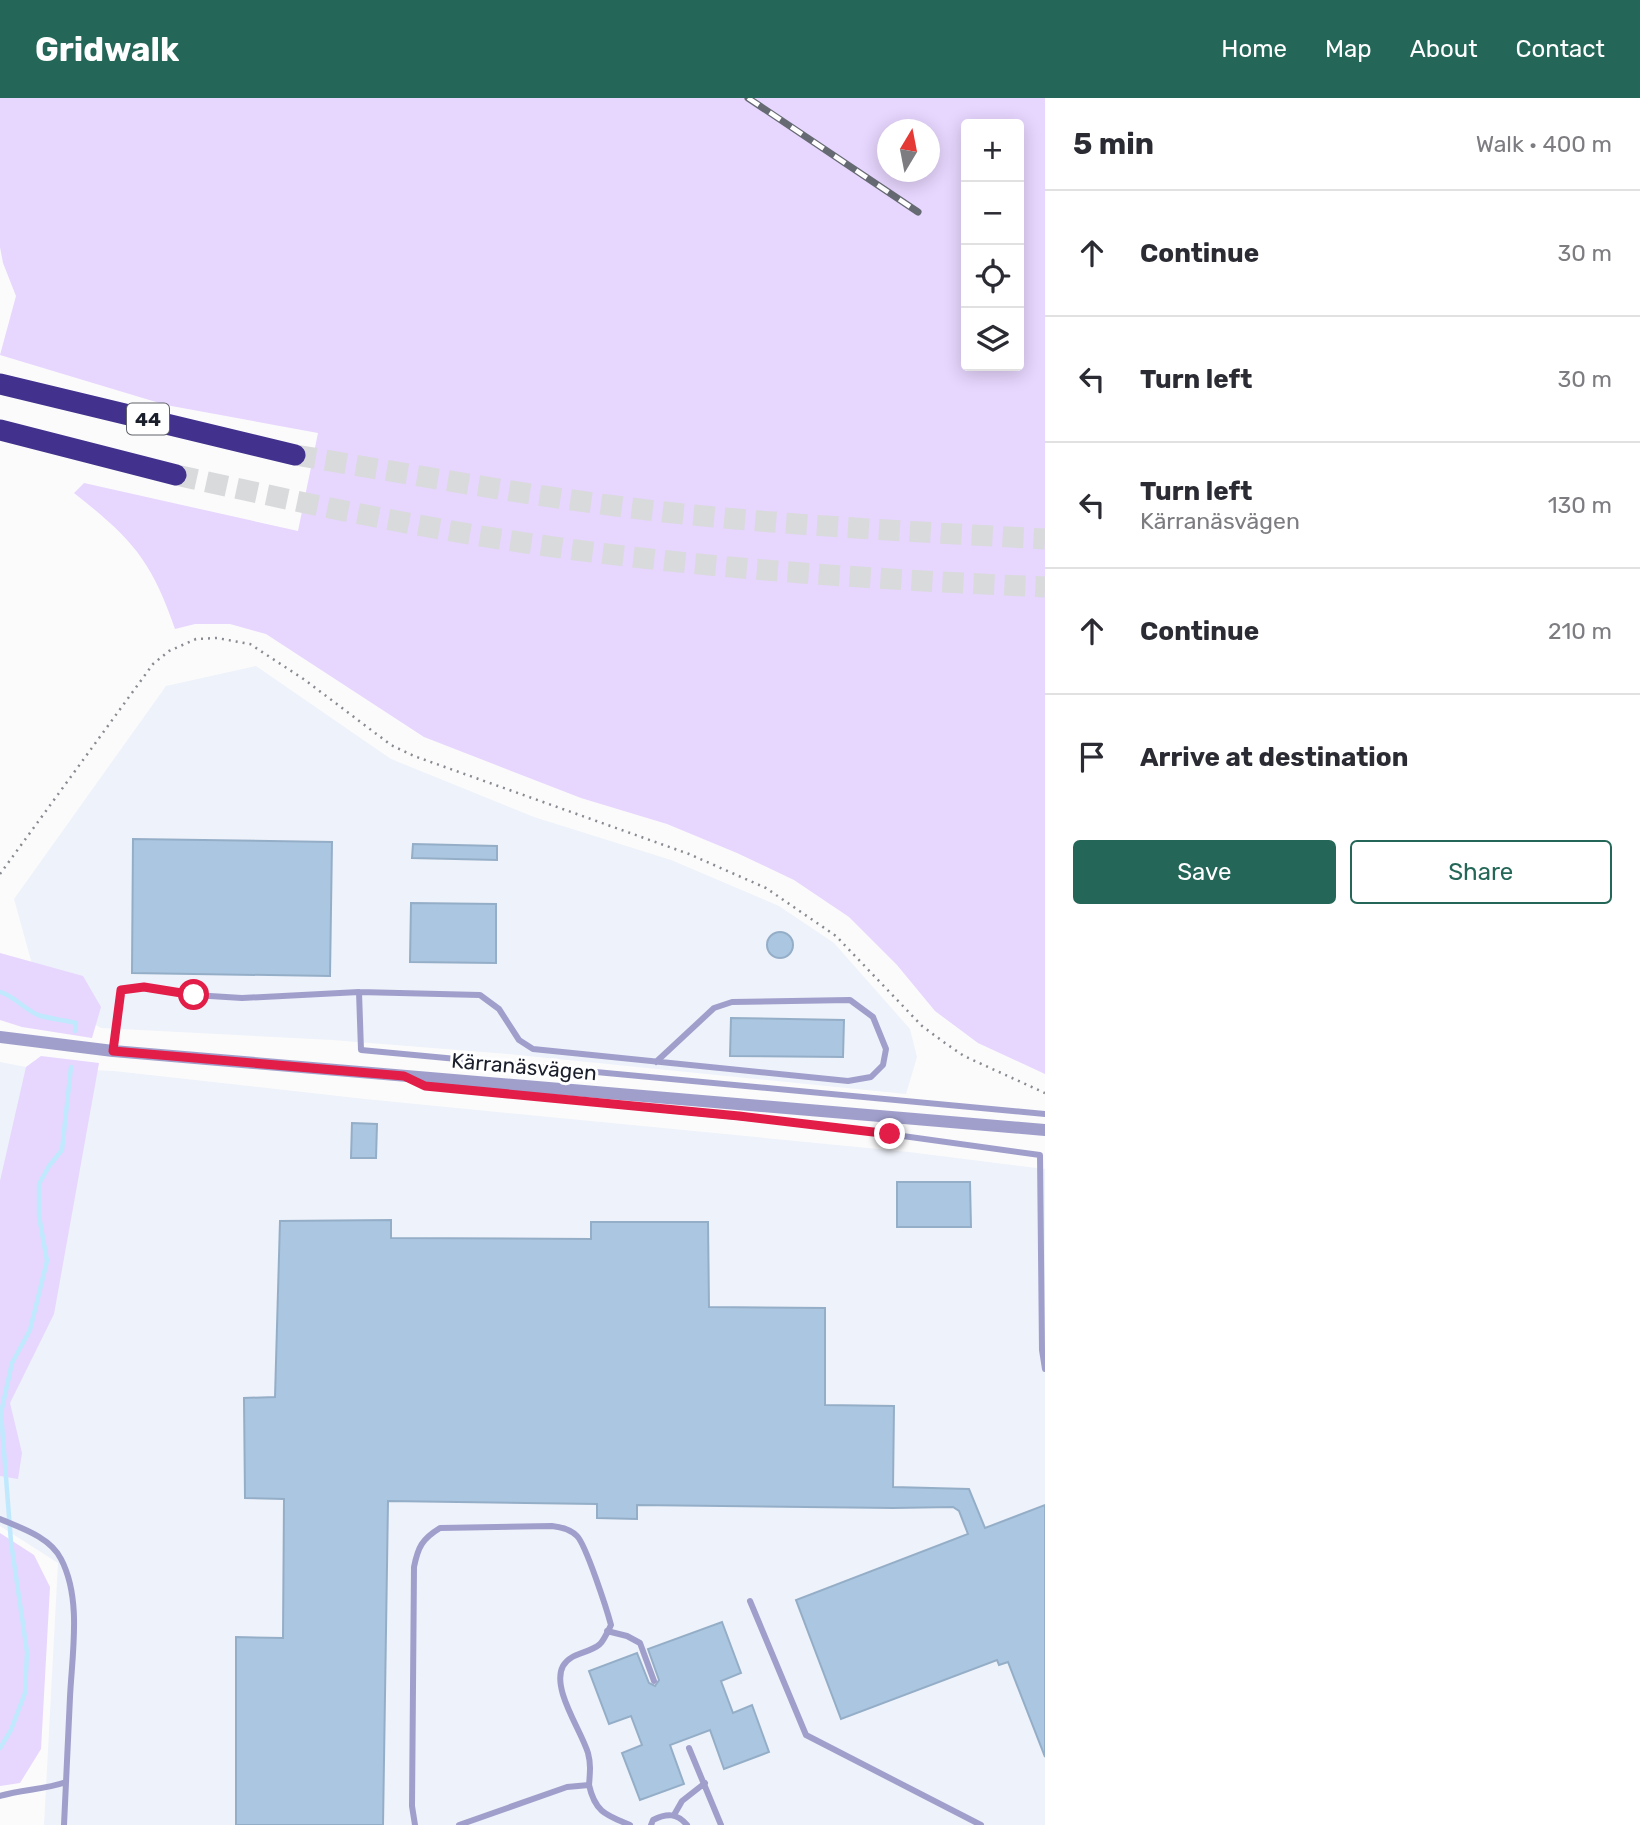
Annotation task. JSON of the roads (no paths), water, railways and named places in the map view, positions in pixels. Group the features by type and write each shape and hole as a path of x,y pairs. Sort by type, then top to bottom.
{"highway":[{"name":"44","path":"0,384 295,455"},
{"name":"44","path":"0,430 176,475"}],"street":[{"name":"Kärranäsvägen","path":"0,1037 113,1051 1045,1130"}],"lane":[{"path":"113,1051 121,990 144,987 194,995 242,998 359,992 480,995 499,1009 519,1040 533,1049 656,1062 848,1081 871,1077 883,1066 886,1049 873,1017 850,1000 732,1002 714,1008 656,1062"},
{"path":"359,992 361,1050 1045,1114"},
{"path":"404,1076 425,1086 838,1126 1043,1155 1042,1350 1045,1369"},
{"path":"0,1519 31,1532 60,1557 68,1578 72,1602 64,1825"},
{"path":"415,1825 412,1807 414,1567 418,1546 426,1536 440,1528 566,1528 579,1537 611,1625 600,1644 567,1659 559,1680 574,1723 587,1749 591,1766 589,1785 592,1800 602,1813 630,1825"},
{"path":"750,1601 806,1735 981,1825"},
{"path":"607,1631 640,1643 654,1681"},
{"path":"689,1748 721,1825"},
{"path":"0,1796 18,1791 37,1791 66,1782"},
{"path":"674,1815 682,1801 705,1783"},
{"path":"459,1825 567,1787 589,1785"},
{"path":"651,1825 653,1820 663,1815 674,1815 687,1825"}],"waterway":[{"path":"0,992 38,1015 76,1023 75,1031"},
{"path":"0,1748 11,1730 25,1693 27,1652 11,1542 1,1413 12,1363 30,1330 47,1261 39,1216 39,1184 62,1150 71,1067"}],"tunnel":[{"path":"295,455 531,494 674,513 813,525 1045,539"},
{"path":"176,475 412,524 595,552 820,574 1045,587"}],"railway":[{"path":"748,98 918,212"}]}
